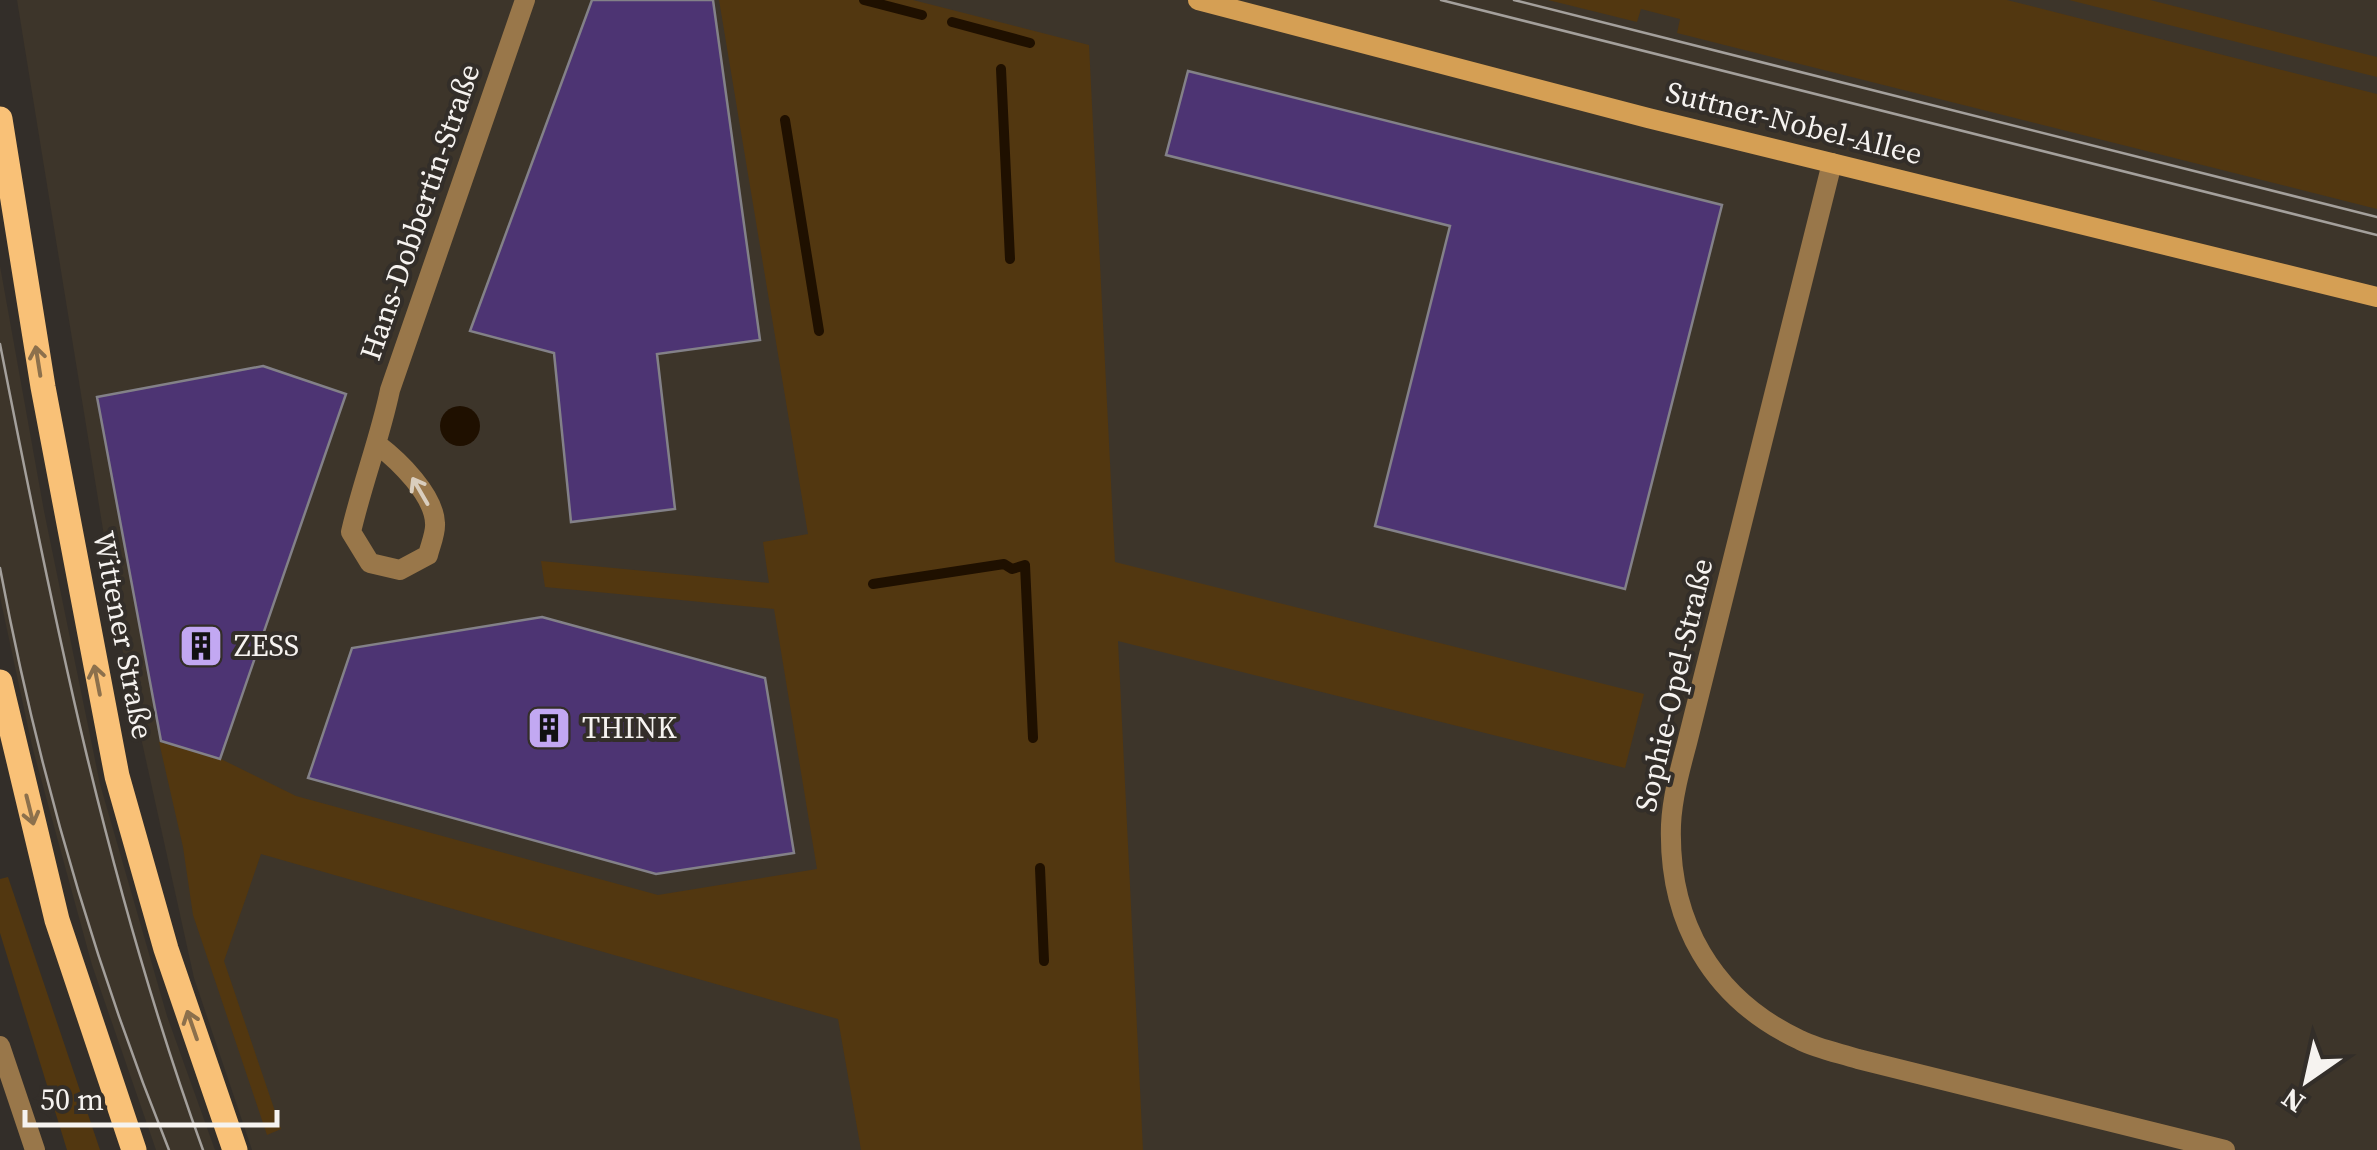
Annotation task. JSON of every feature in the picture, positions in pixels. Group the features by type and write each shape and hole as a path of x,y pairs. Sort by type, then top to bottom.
{"main road":[{"name":"Wittener Straße","path":"0,119 43,387 117,776 166,949 235,1150"},
{"path":"0,682 57,920 134,1150"}],"street":[{"name":"Hans-Dobbertin-Straße","path":"378,445 403,464 436,523 428,556 400,570 370,563 351,532 390,390 525,0"},
{"name":"Suttner-Nobel-Allee","path":"1198,0 1832,163 2377,296"},
{"name":"Sophie-Opel-Straße","path":"1832,163 1686,743 1671,823 1674,891 1698,952 1740,1003 1800,1040 1858,1060 2225,1150"},
{"path":"0,1046 35,1150"}],"shaded area":[{"path":"17,0 2377,0 2377,1150 252,1150 194,978 125,665"},
{"path":"719,0 913,0 1089,45 1115,562 1644,694 1625,768 1118,641 1143,1150 861,1150 838,1019 261,854 224,961 281,1129 267,1135 193,915 183,847 159,742 221,759 296,796 658,895 817,869 774,609 545,587 541,561 769,583 763,542 808,534"},
{"path":"1548,0 2007,0 2377,94 2377,209 1677,33 1680,19 1641,9 1637,22"},
{"path":"2069,0 2150,0 2377,57 2377,77"},
{"path":"0,266 44,511 100,784 167,1016 215,1150 156,1150 92,965 32,746 0,597"},
{"path":"460,406 474,412 480,426 474,440 460,446 446,440 440,426 446,412"},
{"path":"8,877 100,1150 67,1150 0,933 0,879"}],"building":[{"path":"592,0 713,0 760,340 657,354 675,509 571,522 554,353 470,331"},
{"path":"1188,71 1722,205 1625,589 1375,526 1450,226 1166,155"},
{"name":"ZESS","path":"263,366 346,394 220,759 161,741 97,397"},
{"name":"THINK","path":"542,617 765,678 794,853 656,874 308,778 352,648"}],"waterway":[{"path":"864,0 922,15"},
{"path":"952,22 1030,43"},
{"path":"1001,69 1010,259"},
{"path":"785,120 819,331"},
{"path":"873,584 1004,564 1012,569 1025,565 1033,738"},
{"path":"1040,868 1044,961"}],"tram line":[{"path":"1441,0 2377,235"},
{"path":"1514,0 2377,217"},
{"path":"0,344 62,650 111,852 169,1052 203,1150"},
{"path":"0,568 31,716 70,863 116,1008 169,1150"}],"place":[{"name":"ZESS","path":"201,646"},
{"name":"THINK","path":"549,728"}]}
